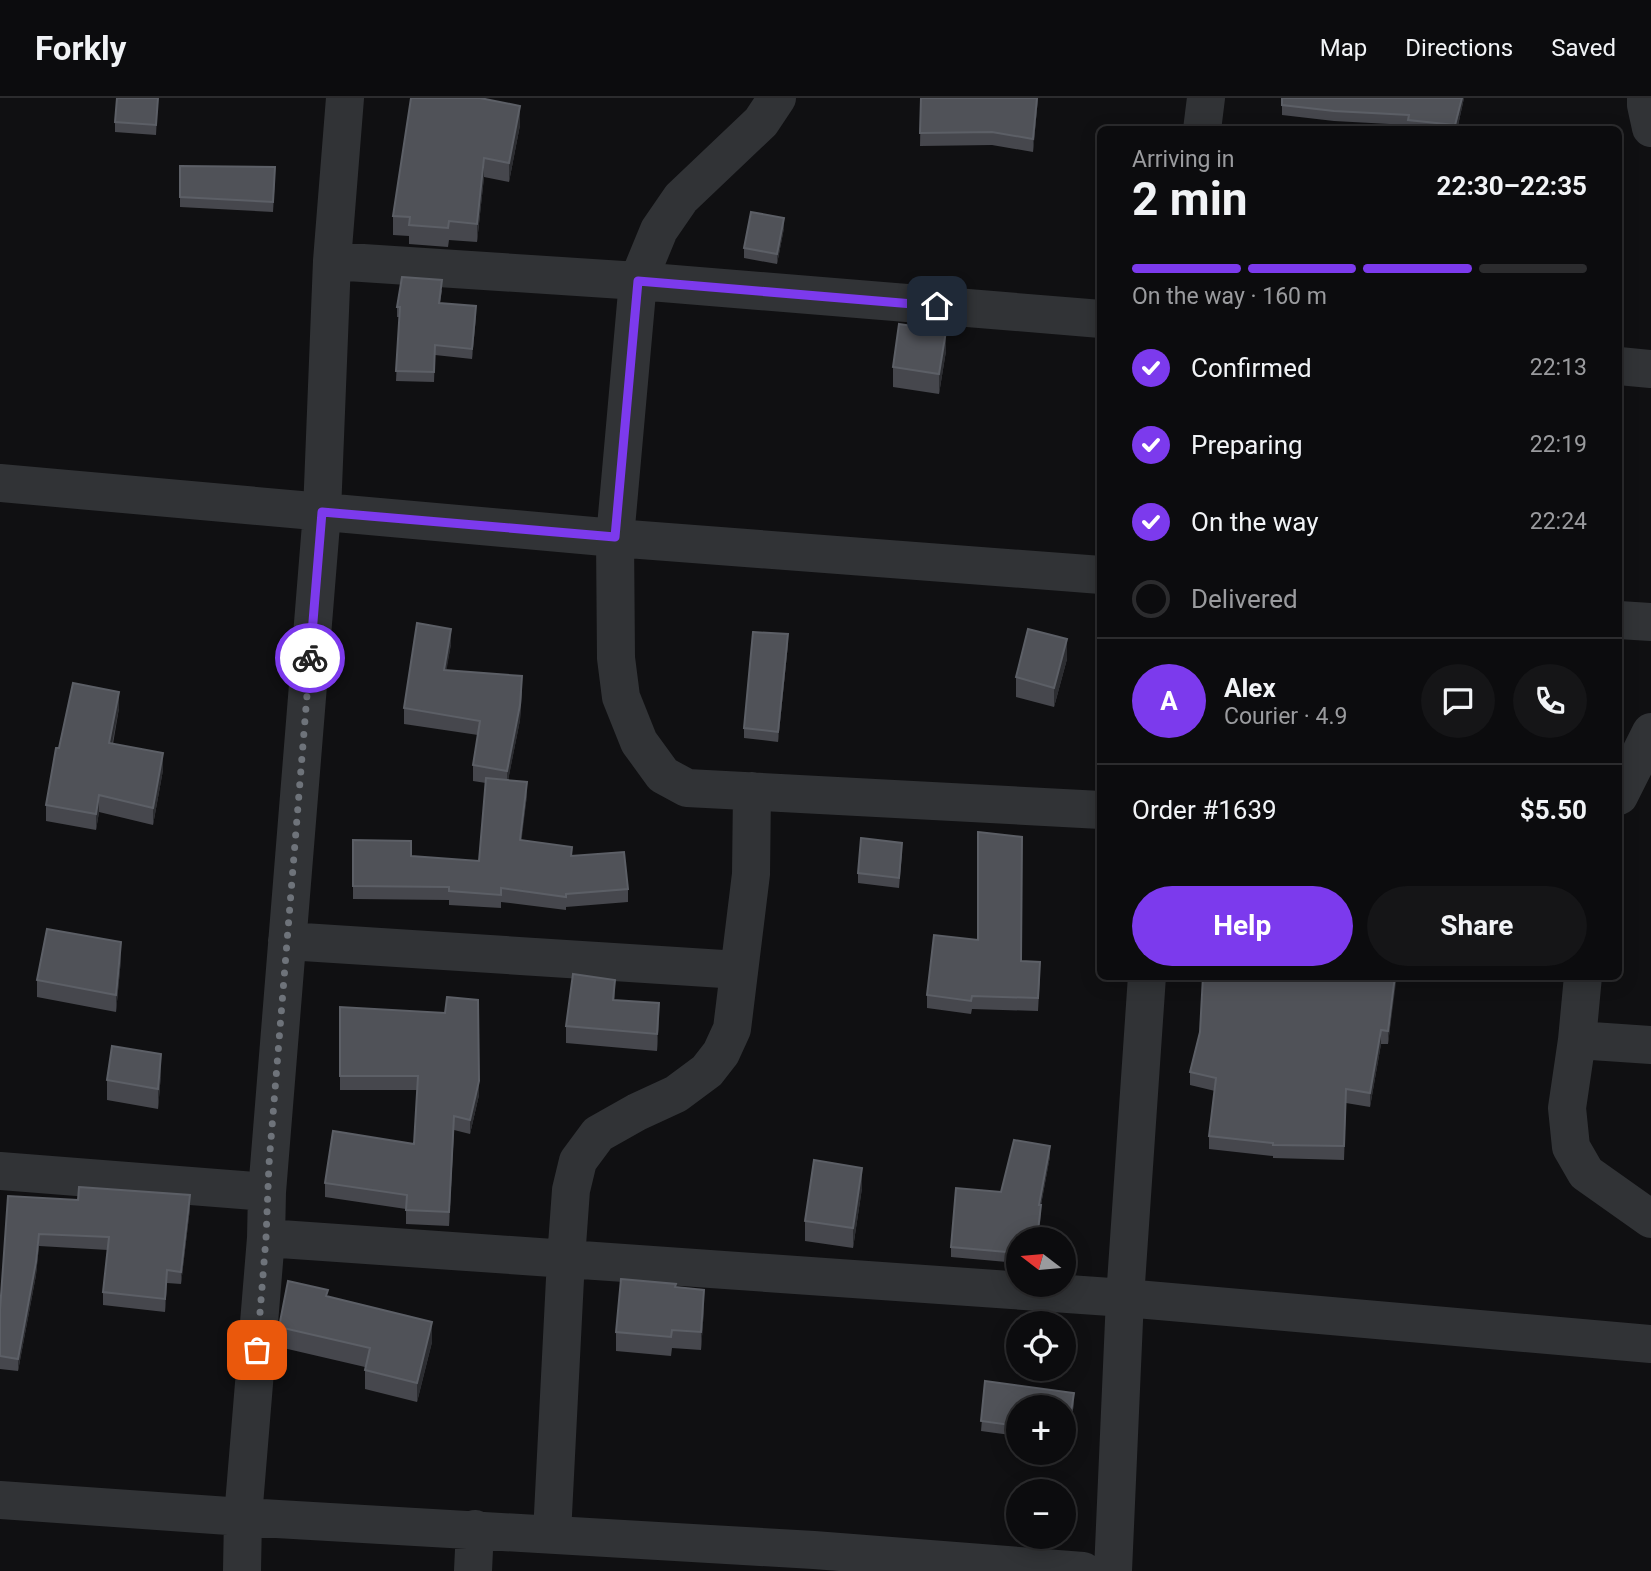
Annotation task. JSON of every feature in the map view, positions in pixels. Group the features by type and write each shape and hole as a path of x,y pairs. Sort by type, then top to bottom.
{"street":[{"path":"242,1571 243,1517 266,1238 267,1192 322,512 332,261 345,98"},
{"path":"777,98 761,122 681,198 659,230 638,281 615,537 616,658 621,698 639,742 663,775 687,788 1097,810"},
{"path":"1202,126 1206,98"},
{"path":"1646,98 1651,128"},
{"path":"332,261 638,281 1097,320"},
{"path":"1622,366 1651,369"},
{"path":"0,482 615,537 1097,575"},
{"path":"1622,620 1651,622"},
{"path":"1622,790 1651,732"},
{"path":"552,1534 566,1259 571,1190 578,1161 598,1135 637,1112 676,1094 707,1071 721,1053 732,1029 751,874 751,791"},
{"path":"287,941 739,971"},
{"path":"1113,1571 1125,1298 1147,980"},
{"path":"1583,980 1567,1108 1571,1147 1586,1173 1651,1219"},
{"path":"1577,1040 1651,1045"},
{"path":"0,1171 267,1192"},
{"path":"266,1238 1125,1298 1651,1344"},
{"path":"0,1500 552,1534 813,1560 1083,1571"},
{"path":"473,1571 475,1529"}],"building":[{"path":"117,98 158,98 156,125 115,122"},
{"path":"411,98 480,98 520,106 509,163 484,158 477,224 449,221 448,228 409,225 410,217 393,216"},
{"path":"921,98 1037,98 1033,139 992,132 920,133"},
{"path":"1282,98 1462,98 1455,125 1408,120 1409,115 1282,105"},
{"path":"180,166 275,167 273,202 180,197"},
{"path":"751,212 784,218 777,254 744,248"},
{"path":"402,277 442,280 439,303 476,306 472,349 435,345 434,372 396,371 400,307 397,307"},
{"path":"899,324 946,331 939,374 893,367"},
{"path":"417,623 451,629 444,670 522,676 520,705 507,771 473,765 480,721 404,708"},
{"path":"1028,629 1067,639 1054,688 1016,677"},
{"path":"753,632 788,634 778,732 744,728"},
{"path":"73,683 119,692 109,743 163,753 153,808 99,795 96,814 46,805 56,748 59,748"},
{"path":"486,778 527,782 520,840 572,847 571,856 624,852 628,889 566,894 566,897 501,888 501,895 449,891 449,887 353,886 353,840 411,841 411,856 479,861"},
{"path":"978,832 1022,837 1021,961 1040,962 1038,998 972,996 971,1001 927,995 934,935 978,940"},
{"path":"861,838 902,843 899,878 858,873"},
{"path":"47,929 121,942 116,995 37,980"},
{"path":"573,974 615,980 613,1000 659,1003 657,1034 566,1026"},
{"path":"1203,980 1394,980 1388,1031 1381,1030 1370,1093 1346,1089 1344,1146 1273,1145 1209,1136 1216,1078 1190,1072 1200,1032"},
{"path":"447,997 478,1000 479,1081 470,1120 454,1116 449,1212 406,1210 407,1195 325,1183 333,1131 414,1144 418,1076 340,1076 340,1007 445,1013"},
{"path":"112,1046 161,1054 158,1089 107,1080"},
{"path":"1014,1140 1050,1146 1039,1205 1038,1227 1006,1227 1006,1252 951,1247 956,1188 1001,1192"},
{"path":"814,1160 862,1168 853,1228 805,1221"},
{"path":"79,1187 190,1195 181,1272 167,1270 165,1299 103,1292 109,1237 39,1234 18,1359 0,1356 0,1310 8,1196 78,1200"},
{"path":"621,1279 676,1284 675,1287 704,1290 701,1332 672,1330 671,1337 616,1332"},
{"path":"288,1281 328,1290 326,1296 432,1322 417,1383 365,1370 370,1348 279,1327"},
{"path":"985,1381 1074,1393 1006,1395 1006,1424 981,1421"}],"way so far":[{"path":"257,1350 269,1164 310,658"}],"route":[{"path":"310,658 322,512 615,537 638,281 937,306"}]}
